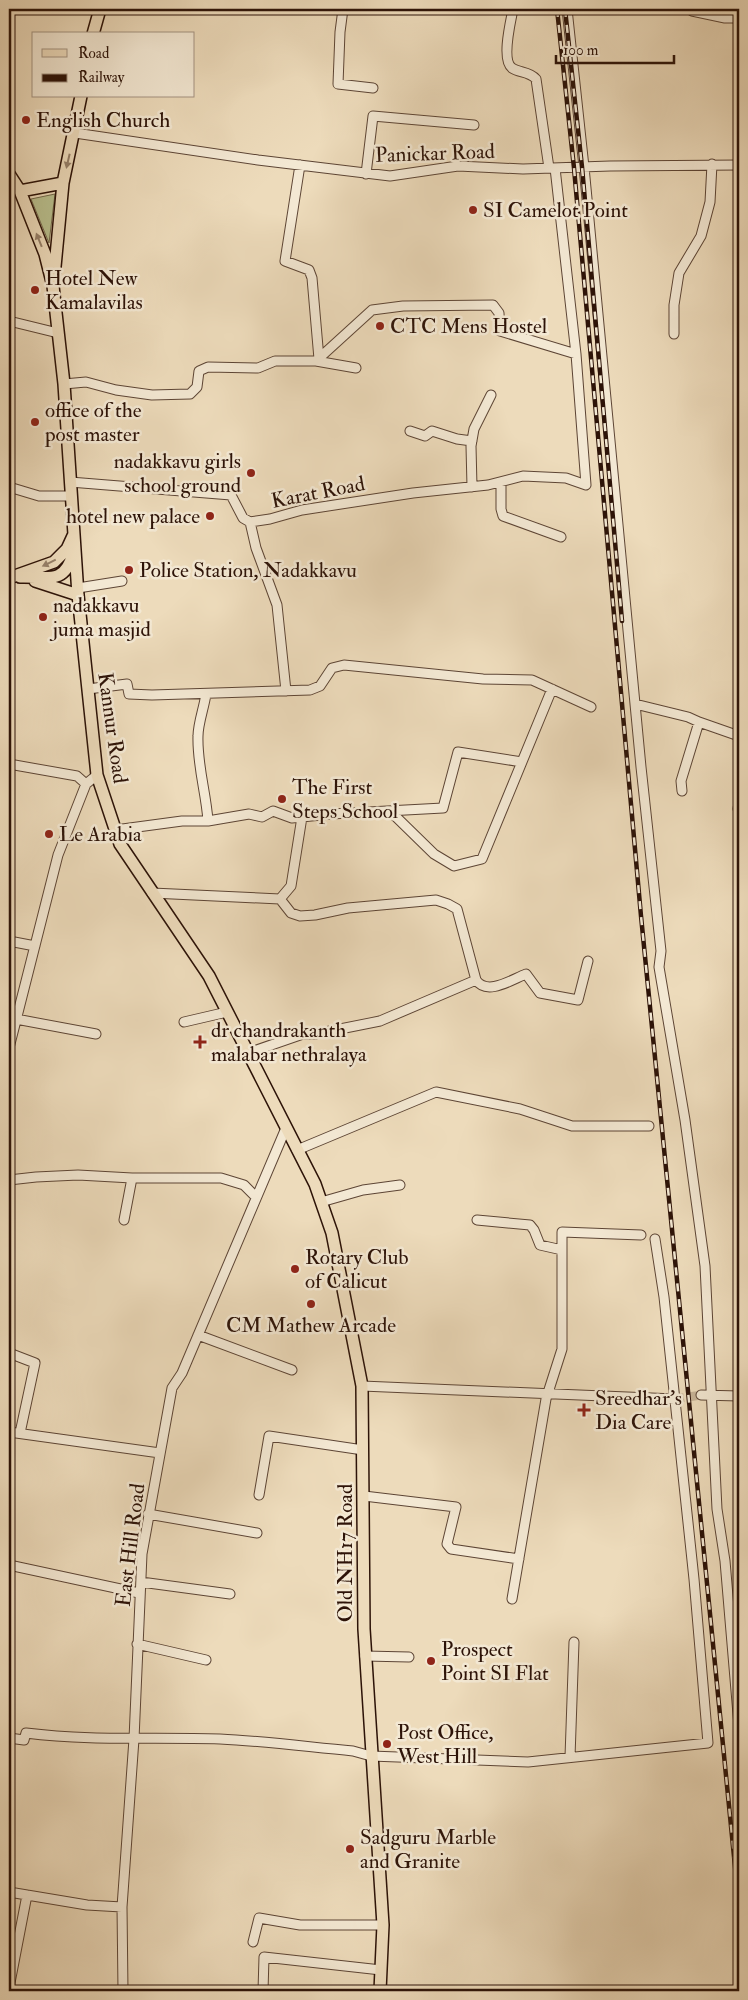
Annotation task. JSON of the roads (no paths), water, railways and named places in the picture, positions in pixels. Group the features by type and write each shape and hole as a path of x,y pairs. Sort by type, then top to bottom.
{"main road":[{"path":"94,32 100,9"},
{"path":"53,286 63,183 81,98"},
{"path":"9,174 20,191 45,254 53,286"},
{"path":"20,191 63,183"},
{"name":"Kannur Road","path":"53,286 64,384 78,592 97,775 120,844 209,976 286,1128"},
{"path":"11,578 54,562 66,549 73,534"},
{"path":"11,578 44,578 61,575 69,568 75,547"},
{"path":"11,578 40,582 78,592"},
{"name":"Old NH17 Road","path":"286,1128 315,1184 332,1233 362,1386 365,1656 383,1925 380,1991"}],"street":[{"path":"344,9 340,32 338,84 373,88"},
{"path":"317,360 372,310 403,306 493,305 499,314 500,331 576,354 552,168 536,79 532,74 513,69 508,64 506,53 513,9"},
{"path":"567,9 661,951 659,967 685,1120 705,1266 717,1509 725,1562 739,1726"},
{"path":"689,9 725,18 739,18"},
{"path":"366,174 373,116 474,125"},
{"name":"Panickar Road","path":"74,133 390,176 458,166 552,168 712,164 739,166"},
{"path":"674,334 674,305 679,273 701,236 710,202 712,164"},
{"path":"300,165 285,261 309,270 312,278 317,360"},
{"path":"9,321 58,333"},
{"name":"Karat Road","path":"70,482 231,495 243,518 250,522 270,519 302,510 472,487 523,476 566,478 586,485 576,354"},
{"path":"64,384 86,382 116,390 152,395 190,394 197,387 199,371 208,367 258,368 275,361 317,360 356,368"},
{"path":"472,487 472,441 474,429 491,395"},
{"path":"410,431 425,436 432,431 457,439 472,441"},
{"path":"500,482 503,516 561,537"},
{"path":"9,487 39,496 71,496"},
{"path":"250,522 256,548 277,604 286,691"},
{"path":"78,592 122,581"},
{"path":"88,689 127,684 129,694 206,694 310,690 320,686 332,668 344,665 483,679 532,680 591,707"},
{"path":"390,811 434,854 454,866 482,859 552,689"},
{"path":"206,694 198,734 199,768 206,792 208,821"},
{"path":"636,704 680,715 739,736"},
{"path":"682,791 680,781 698,722"},
{"path":"115,830 182,820 208,821 249,814 262,817 273,811 292,818 443,808 458,752 522,762"},
{"path":"9,764 77,776 86,784"},
{"path":"9,1048 58,855 86,784 97,775"},
{"path":"280,899 291,886 302,817"},
{"path":"152,893 280,899 291,913 300,916 315,916 348,908 436,900 448,904 457,910 476,980 481,986 486,987 494,986 526,974 540,992 578,1000 588,961"},
{"path":"9,941 35,946"},
{"path":"248,1053 303,1034 315,1034 380,1021 476,980"},
{"path":"184,1022 227,1012"},
{"path":"16,1019 96,1034"},
{"path":"297,1150 436,1092 520,1109 572,1126 649,1126"},
{"name":"East Hill Road","path":"123,1991 122,1907 134,1739 139,1594 148,1514 172,1388 182,1373 286,1128"},
{"path":"9,1180 78,1175 132,1178 221,1178 244,1185 256,1197"},
{"path":"124,1220 132,1178"},
{"path":"321,1202 363,1190 400,1186"},
{"path":"477,1220 530,1225 540,1245 562,1250"},
{"path":"512,1599 548,1394 562,1348 562,1232 641,1235"},
{"path":"9,1738 24,1740 26,1733 61,1738 222,1740 353,1751 371,1756 528,1762 708,1744 694,1579 675,1399 664,1297 654,1239"},
{"path":"198,1335 292,1370"},
{"path":"9,1353 35,1363 20,1433"},
{"path":"362,1386 675,1399"},
{"path":"701,1395 739,1396"},
{"path":"9,1432 160,1453"},
{"path":"259,1495 269,1436 363,1450"},
{"path":"364,1496 456,1507 447,1544 451,1549 519,1559"},
{"path":"148,1514 258,1534"},
{"path":"9,1566 139,1594"},
{"path":"141,1582 230,1594"},
{"path":"570,1757 574,1642"},
{"path":"138,1644 206,1660"},
{"path":"365,1656 409,1657"},
{"path":"9,1892 87,1905 122,1907"},
{"path":"9,1988 27,1895"},
{"path":"253,1942 259,1918 300,1924 383,1925"},
{"path":"263,1991 264,1957 381,1970"}],"waterway":[{"path":"734,1049 739,1048"}],"tunnel":[{"path":"675,1399 701,1395"}],"railway":[{"path":"557,9 574,168 641,916 739,1907"},
{"path":"565,9 582,167 622,621"}],"place":[{"name":"English Church","path":"26,120"},
{"name":"SI Camelot Point","path":"473,210"},
{"name":"Hotel New Kamalavilas","path":"35,290"},
{"name":"CTC Mens Hostel","path":"380,326"},
{"name":"office of the post master","path":"35,422"},
{"name":"nadakkavu girls school ground","path":"251,473"},
{"name":"hotel new palace","path":"210,516"},
{"name":"Police Station, Nadakkavu","path":"129,570"},
{"name":"nadakkavu juma masjid","path":"43,617"},
{"name":"The First Steps School","path":"282,799"},
{"name":"Le Arabia","path":"49,834"},
{"name":"dr chandrakanth malabar nethralaya","path":"200,1042"},
{"name":"Rotary Club of Calicut","path":"295,1269"},
{"name":"CM Mathew Arcade","path":"311,1304"},
{"name":"Sreedhar's Dia Care","path":"584,1410"},
{"name":"Prospect Point SI Flat","path":"431,1661"},
{"name":"Post Office, West Hill","path":"387,1744"},
{"name":"Sadguru Marble and Granite","path":"350,1849"}]}
